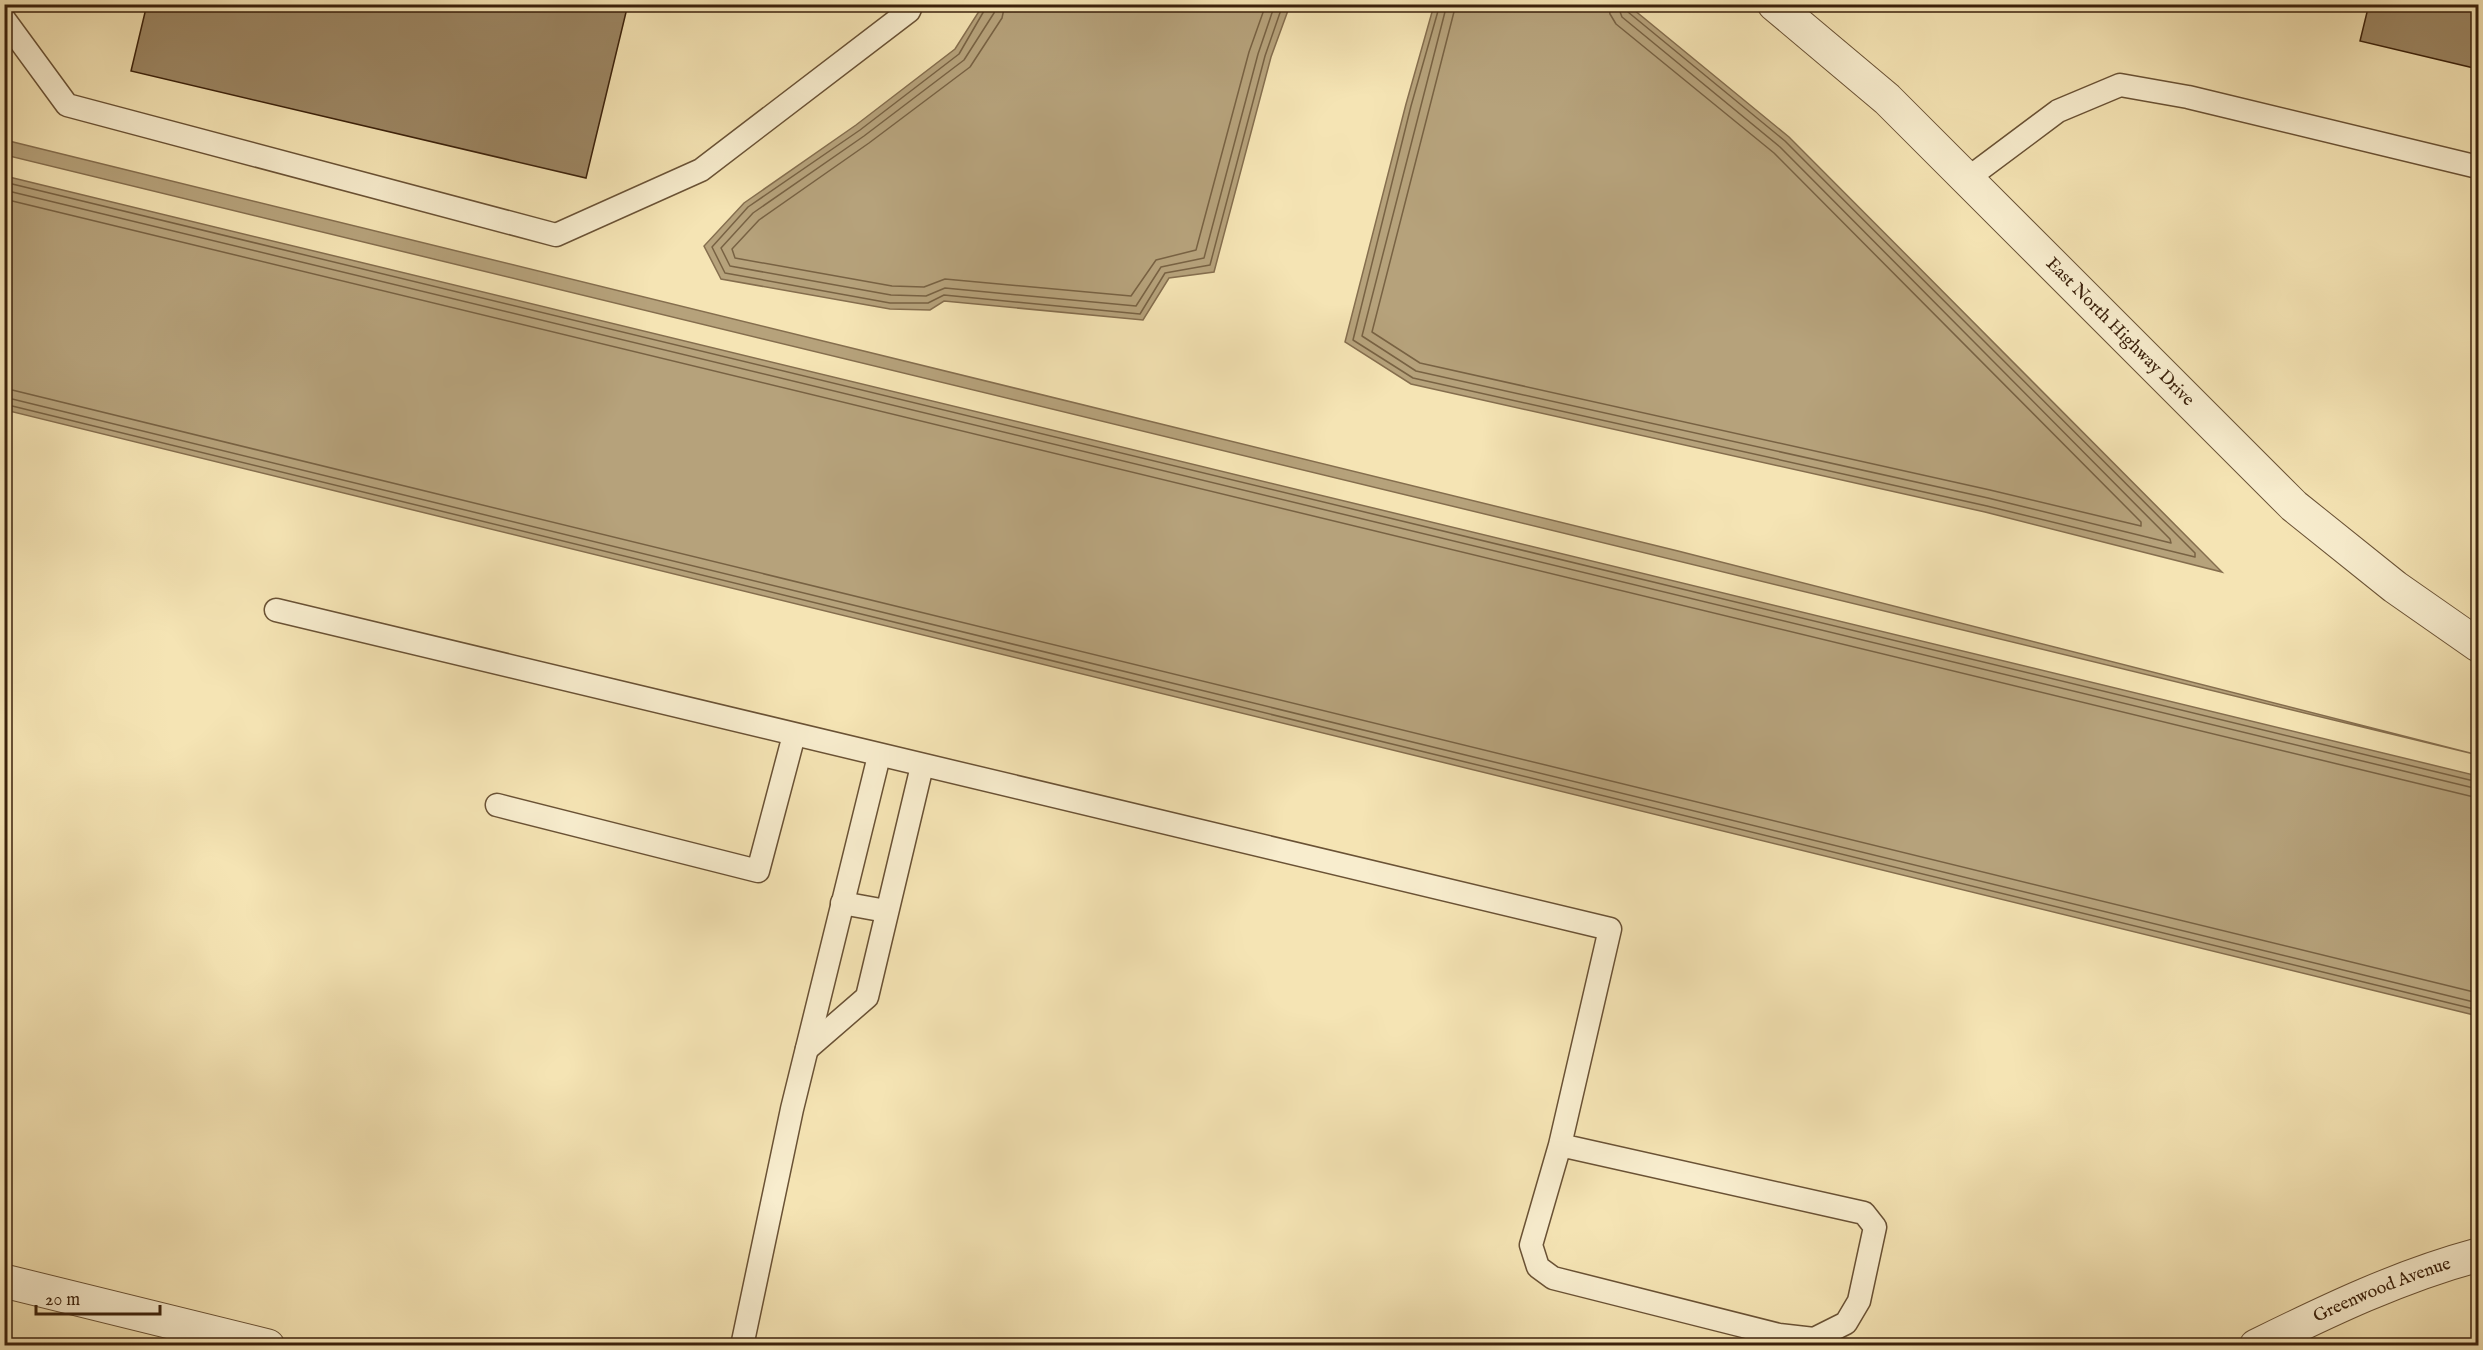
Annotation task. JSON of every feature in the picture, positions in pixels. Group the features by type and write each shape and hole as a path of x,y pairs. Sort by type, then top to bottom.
{"street":[{"name":"East North Highway Drive","path":"1774,4 1887,99 2294,507 2395,587 2478,645"},
{"name":"Greenwood Avenue","path":"2256,1346 2351,1299 2434,1267 2478,1255"},
{"path":"4,1281 268,1346"}],"lane":[{"path":"4,19 67,105 556,235 701,171 909,11 912,4"},
{"path":"1967,179 2058,111 2120,85 2188,97 2478,167"},
{"path":"276,610 1610,929 1560,1145 1531,1245 1538,1268 1553,1278 1779,1335 1814,1339 1846,1323 1859,1301 1875,1227 1864,1213 1560,1145"},
{"path":"496,805 758,871 794,735"},
{"path":"742,1346 807,1049 879,756"},
{"path":"807,1049 867,997 922,766"},
{"path":"842,903 886,911"}],"water":[{"path":"983,5 1290,5 1271,57 1214,272 1169,278 1143,320 944,301 930,310 890,309 721,279 704,246 744,203 856,125 955,49"},
{"path":"1434,5 1628,5 1789,137 2222,572 1985,512 1411,384 1345,342"},
{"path":"5,140 1678,551 2478,755 5,155"},
{"path":"5,176 2478,776 2478,1016 5,410"}],"building":[{"path":"147,4 628,4 586,178 131,71"},
{"path":"2369,4 2478,4 2478,69 2360,41"}]}
